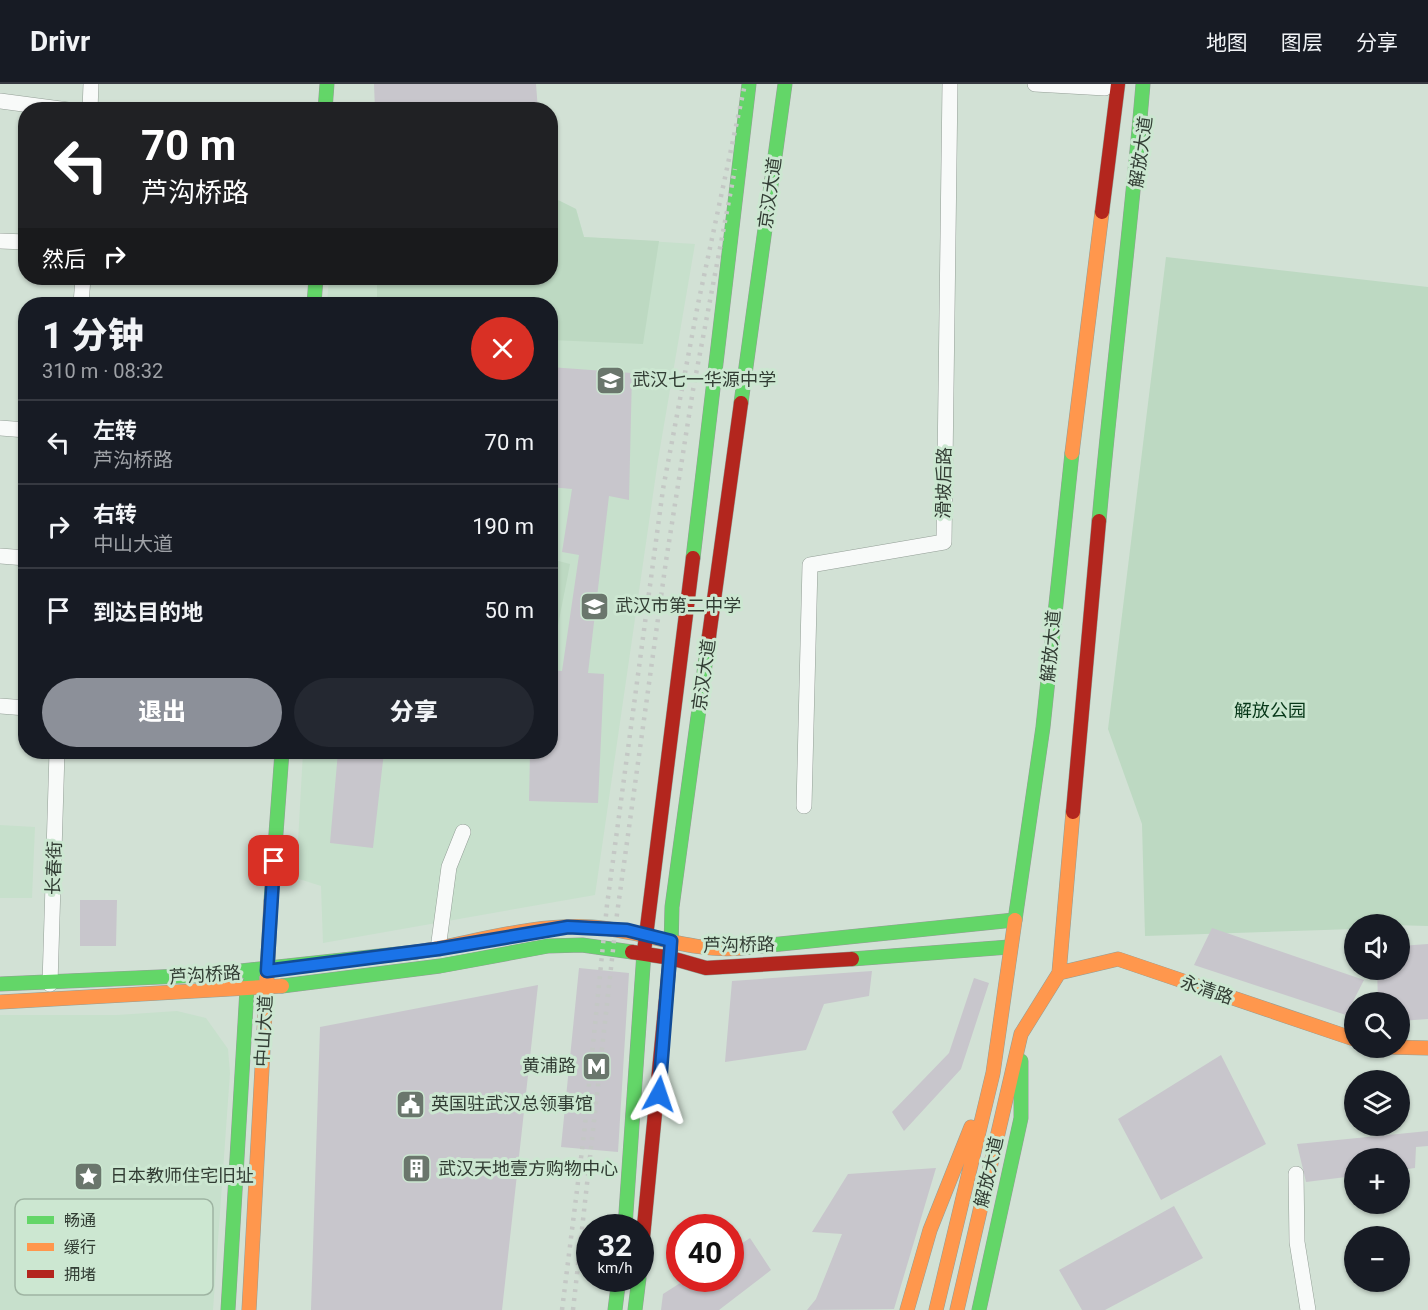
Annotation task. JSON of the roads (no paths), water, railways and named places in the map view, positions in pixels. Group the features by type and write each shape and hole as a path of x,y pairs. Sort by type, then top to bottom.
{"main road":[{"path":"326,102 327,84"},
{"name":"京汉大道","path":"626,1214 645,933 718,360 749,84"},
{"name":"京汉大道","path":"645,1214 671,958 672,908 785,84"},
{"name":"解放大道","path":"1132,220 1143,84"},
{"name":"解放大道","path":"957,1310 1021,1034 1059,973 1114,351 1151,84"},
{"name":"解放大道","path":"936,1310 993,1073 1009,947 1043,727 1057,577 1100,217 1109,85"},
{"name":"中山大道","path":"249,1310 267,988 261,971 281,759"},
{"name":"芦沟桥路","path":"0,984 50,984 261,971 438,949 568,927 595,927 645,933 706,948 726,949 1014,920"},
{"name":"芦沟桥路","path":"0,1002 267,988 440,966 548,946 582,945 671,958 706,968 733,968 1009,947"},
{"name":"永清路","path":"1059,973 1118,959 1344,1036"},
{"name":"中山大道","path":"228,1310 247,989 261,971"},
{"name":"解放大道","path":"978,1310 1021,1118 1021,1034"},
{"path":"1410,1048 1428,1048"},
{"name":"解放大道","path":"908,1310 930,1230 993,1073"},
{"path":"615,1310 617,1292"},
{"path":"635,1310 637,1292"}],"street":[{"path":"90,102 91,84"},
{"name":"滑坡后路","path":"804,806 810,565 944,542 950,84"},
{"path":"1035,84 1109,85"},
{"path":"0,101 18,103"},
{"path":"0,240 18,241"},
{"path":"0,428 18,429"},
{"path":"0,556 18,557"},
{"path":"0,706 18,707"},
{"name":"长春街","path":"50,984 57,759"},
{"path":"438,949 449,867 463,832"},
{"path":"1296,1174 1297,1242 1308,1310"}],"railway":[{"path":"562,1310 584,1134 607,905 663,489 698,304 745,84"},
{"path":"573,1310 617,914 666,561 693,390 735,169"}],"place":[{"name":"武汉七一华源中学","path":"611,380"},
{"name":"武汉市第二中学","path":"594,606"},
{"name":"黄浦路","path":"597,1066"},
{"name":"英国驻武汉总领事馆","path":"410,1104"},
{"name":"武汉天地壹方购物中心","path":"417,1169"},
{"name":"日本教师住宅旧址","path":"89,1176"}],"park label":[{"name":"解放公园","path":"1270,711"}]}
